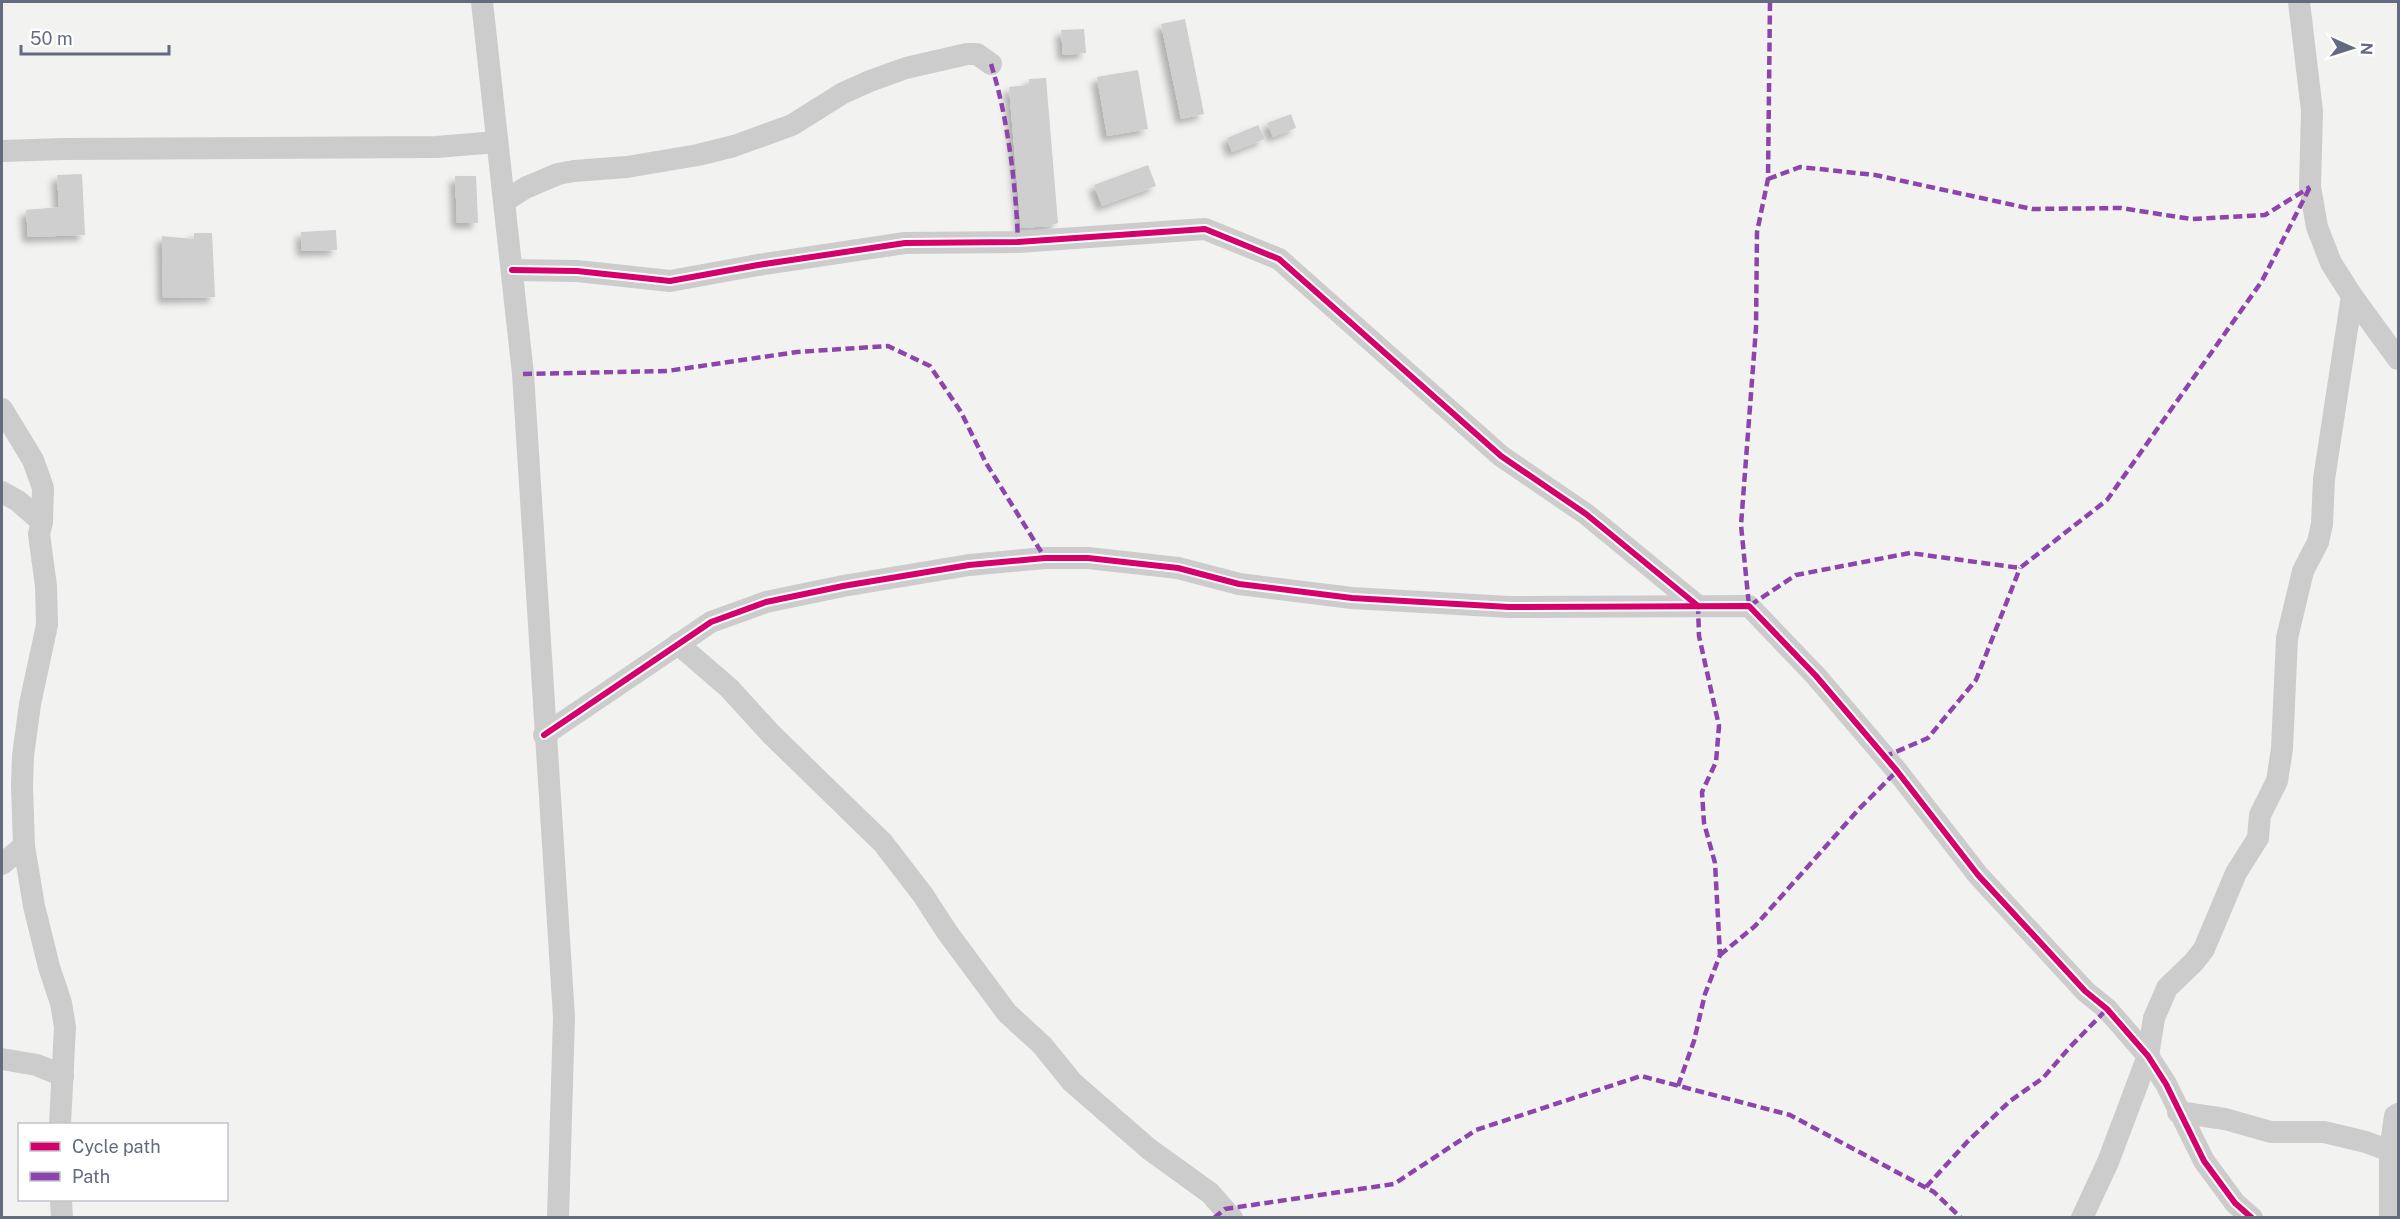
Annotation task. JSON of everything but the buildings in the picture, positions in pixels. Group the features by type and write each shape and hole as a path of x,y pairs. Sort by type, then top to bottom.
{"street":[{"path":"482,2 523,374 544,735 564,1017 558,1218"},
{"path":"2299,2 2312,111 2310,187 2317,227 2331,263 2398,359"},
{"path":"505,201 525,188 558,174 627,167 698,155 773,134 792,125 843,93 906,68 968,54 977,54 991,64"},
{"path":"2,152 63,149 436,147 497,142"},
{"path":"512,270 577,271 670,281 905,243 1018,242 1205,230 1279,260 1501,456 1586,514 1698,606"},
{"path":"2082,1218 2108,1162 2148,1056 2154,1018 2167,988 2204,949 2236,873 2258,838 2260,815 2277,781 2282,749 2287,638 2303,571 2318,542 2322,524 2324,479 2352,296"},
{"path":"2,409 33,460 43,488 42,522 39,534 46,586 47,625 30,704 23,756 24,846 34,906 61,1004 65,1027 60,1123"},
{"path":"2,492 18,501 42,522"},
{"path":"544,735 711,622 766,602 843,586 969,565 1045,558 1088,558 1178,568 1239,584 1352,598 1509,607 1749,606 1824,685 1897,771 1978,875 2085,992 2107,1009 2148,1056 2166,1084 2204,1161 2235,1203 2252,1218"},
{"path":"678,644 729,688 772,735 883,843 1007,1013 1041,1046 1072,1082 1149,1149 1210,1193 1232,1218"},
{"path":"2,864 24,846"},
{"path":"2,1059 37,1065 63,1076"},
{"path":"2178,1112 2224,1119 2271,1132 2324,1132 2366,1142 2390,1151"},
{"path":"2390,1218 2390,1151 2395,1116 2398,1114"},
{"path":"61,1201 62,1218"}],"marked path":[{"path":"1770,2 1768,179 1757,232 1756,328 1741,525 1749,606 1796,575 1910,553 2020,568 2107,500 2262,281 2310,187"},
{"path":"991,64 1010,152 1018,242"},
{"path":"1768,179 1800,167 1875,175 2032,209 2121,208 2191,219 2265,215 2310,187"},
{"path":"523,374 667,371 797,352 888,346 930,366 961,412 986,463 1045,558"},
{"path":"1884,757 1928,738 1976,680 2020,568"},
{"path":"1678,1086 1694,1041 1705,994 1720,955 1715,863 1704,823 1702,792 1716,762 1719,726 1699,636 1698,606"},
{"path":"1720,955 1755,926 1859,809 1897,771"},
{"path":"1926,1187 1968,1141 2010,1101 2043,1078 2107,1009"},
{"path":"1214,1218 1225,1209 1394,1184 1476,1130 1641,1076 1790,1115 1934,1192 1961,1218"}],"cycle path":[{"path":"512,270 577,271 670,281 905,243 1018,242 1205,229 1279,259 1501,456 1586,514 1698,606"},
{"path":"544,735 711,622 766,602 843,586 969,565 1045,558 1088,558 1178,568 1239,584 1352,598 1509,607 1749,606 1816,676 1897,771 1978,875 2085,991 2107,1009 2148,1056 2166,1084 2204,1161 2235,1203 2252,1218"}]}
